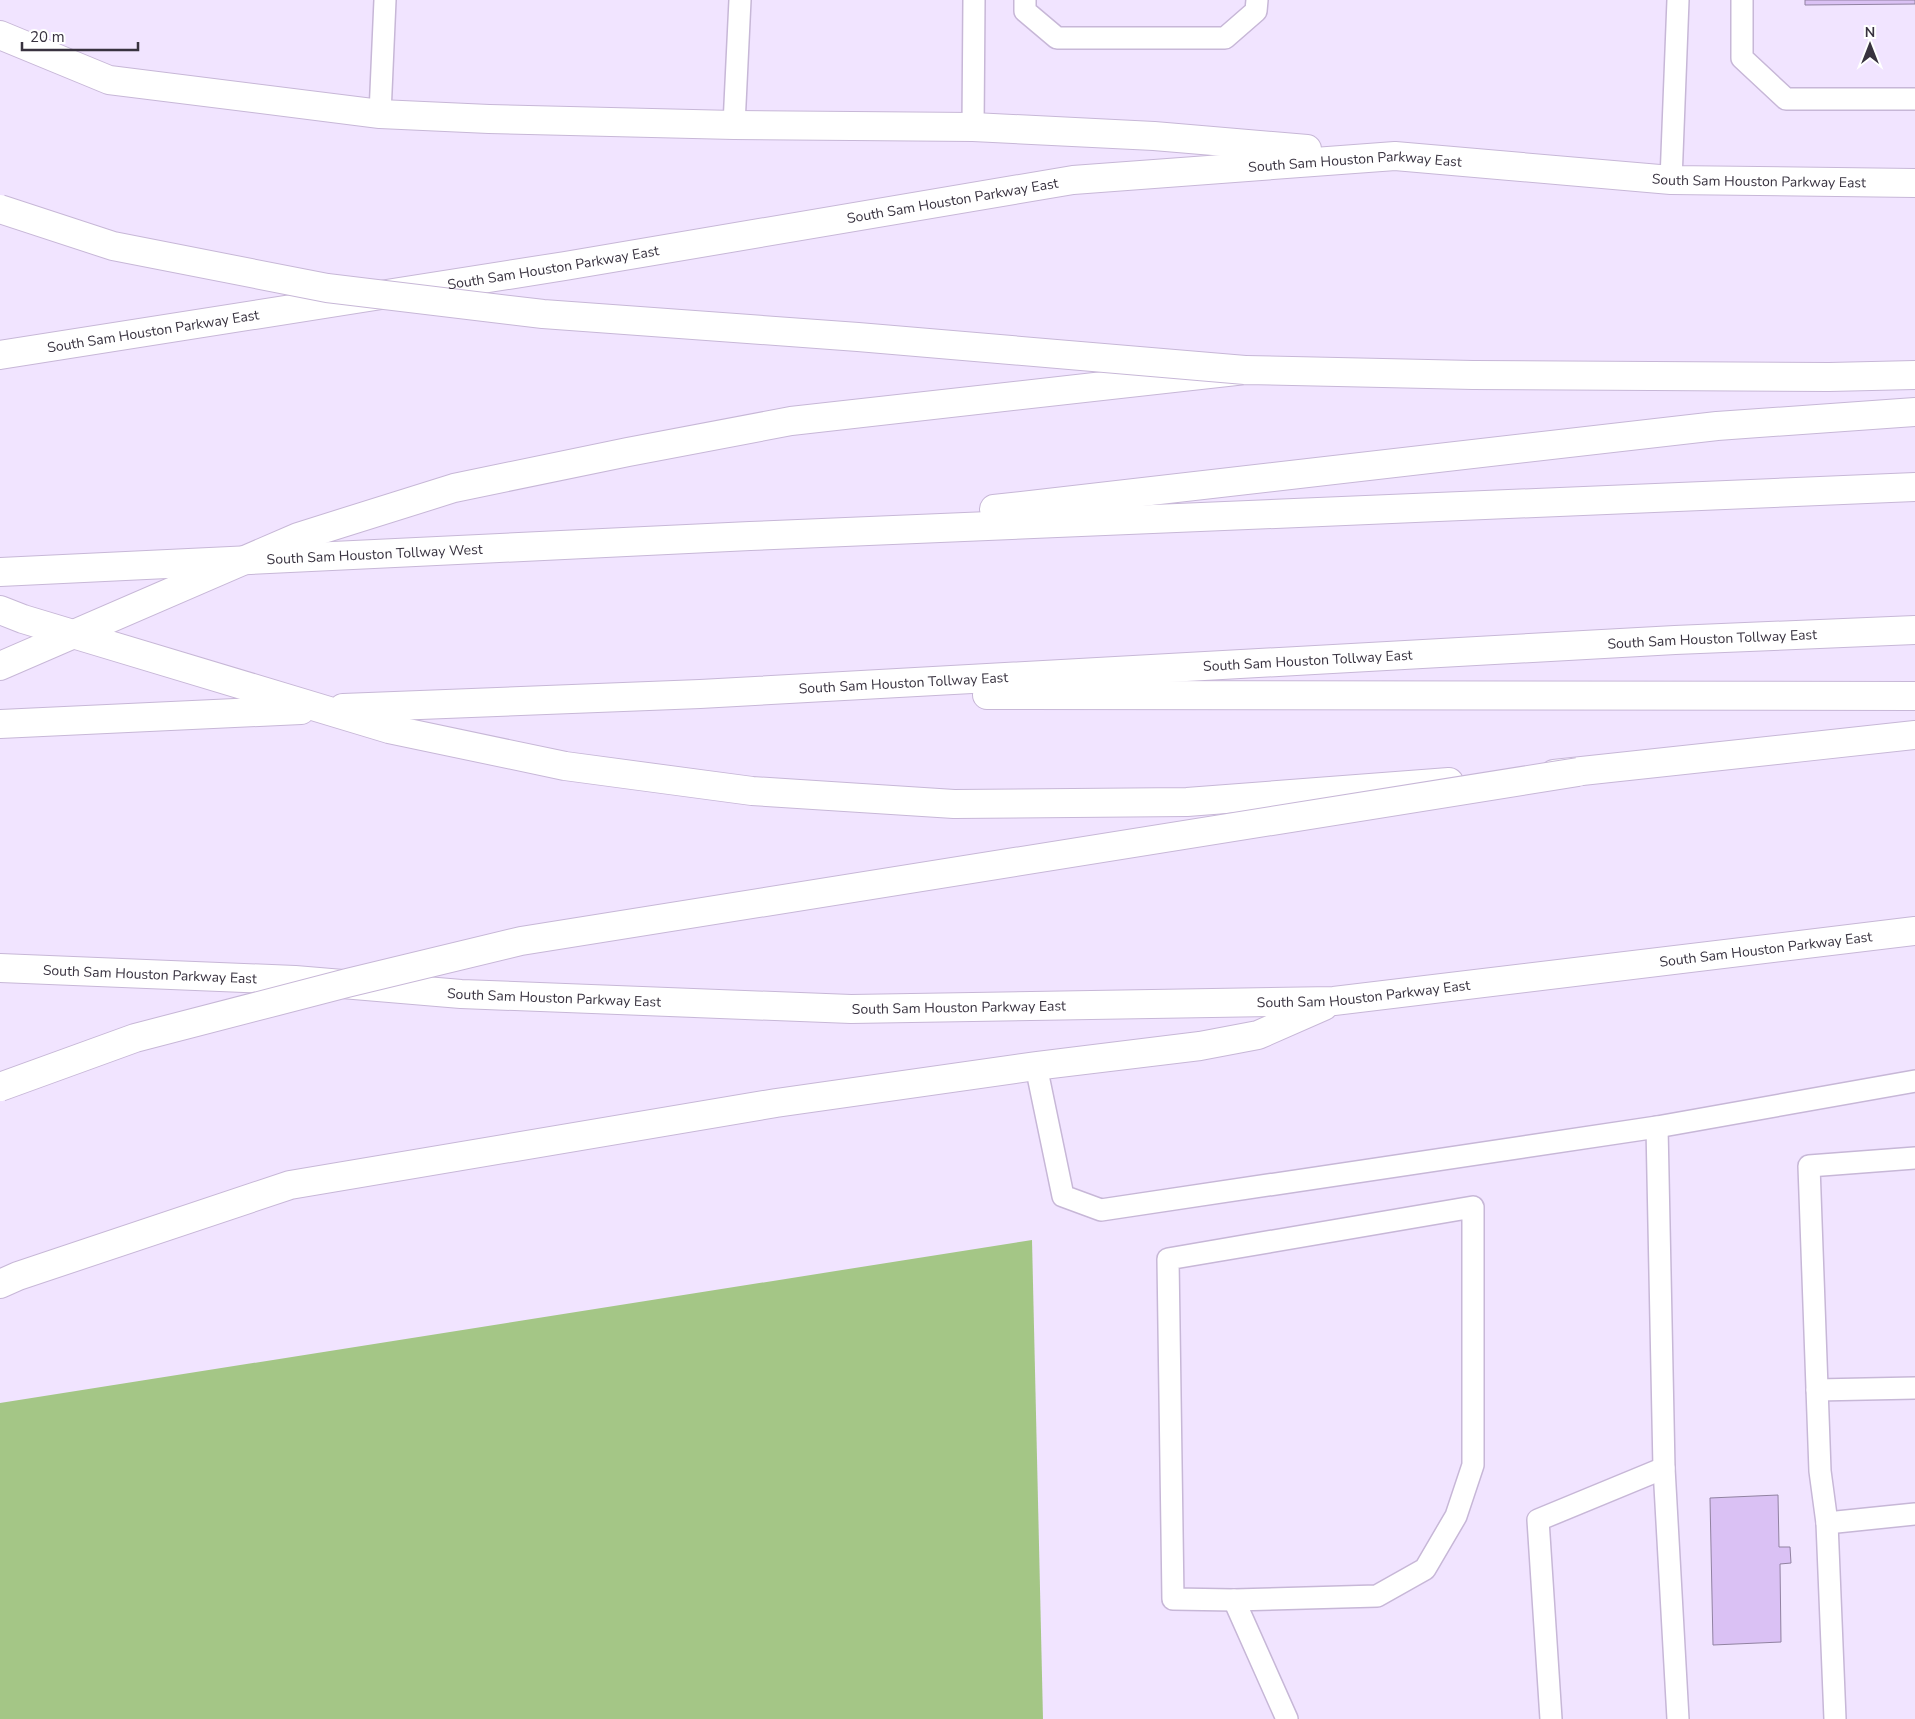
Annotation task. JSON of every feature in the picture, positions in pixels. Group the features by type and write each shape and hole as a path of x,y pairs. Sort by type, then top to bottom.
{"main road":[{"path":"0,35 109,80 380,114 489,119 734,125 973,127 1154,136 1396,156"},
{"name":"South Sam Houston Parkway East","path":"0,355 565,266 1073,180 1396,156 1671,180 1915,182"},
{"path":"0,209 113,246 327,288 543,314 858,337 1245,370 1473,375 1819,377 1915,375"},
{"path":"0,666 298,537 454,488 791,421 1245,370"},
{"path":"758,536 1717,426 1915,412"},
{"path":"758,536 1915,487"},
{"name":"South Sam Houston Tollway West","path":"0,572 758,536"},
{"path":"0,610 32,622 389,729 565,766 752,791 954,804 1187,802 1578,772 1915,735"},
{"name":"South Sam Houston Tollway East","path":"700,694 1655,642 1915,630"},
{"path":"0,724 239,712 700,694 1915,696"},
{"path":"0,1087 135,1038 347,982 521,941 1578,772"},
{"name":"South Sam Houston Parkway East","path":"0,968 295,980 462,994 851,1009 1334,1001 1915,931"},
{"path":"0,1284 18,1276 290,1184 776,1103 1036,1066 1200,1046 1258,1036 1334,1001"}],"lane":[{"path":"380,114 385,0"},
{"path":"734,125 740,0"},
{"path":"973,127 974,0"},
{"path":"1025,0 1025,11 1056,38 1225,38 1256,11 1257,0"},
{"path":"1671,180 1678,0"},
{"path":"1742,0 1742,58 1786,99 1915,100"},
{"path":"1036,1066 1063,1196 1101,1210 1657,1127 1915,1080"},
{"path":"1657,1127 1664,1468 1678,1719"},
{"path":"1835,1719 1827,1523 1820,1471 1809,1166 1915,1158"},
{"path":"1473,1207 1473,1465 1456,1516 1425,1569 1378,1596 1234,1600 1173,1599 1168,1259 1473,1207"},
{"path":"1817,1390 1915,1388"},
{"path":"1551,1719 1538,1520 1664,1468"},
{"path":"1827,1523 1915,1514"},
{"path":"1234,1600 1287,1719"}],"green space":[{"path":"1032,1240 1043,1719 0,1719 0,1403"}],"building":[{"path":"1805,0 1915,0 1915,4 1805,5"},
{"path":"1778,1495 1779,1547 1790,1547 1791,1563 1780,1564 1781,1642 1713,1645 1710,1498"}]}
